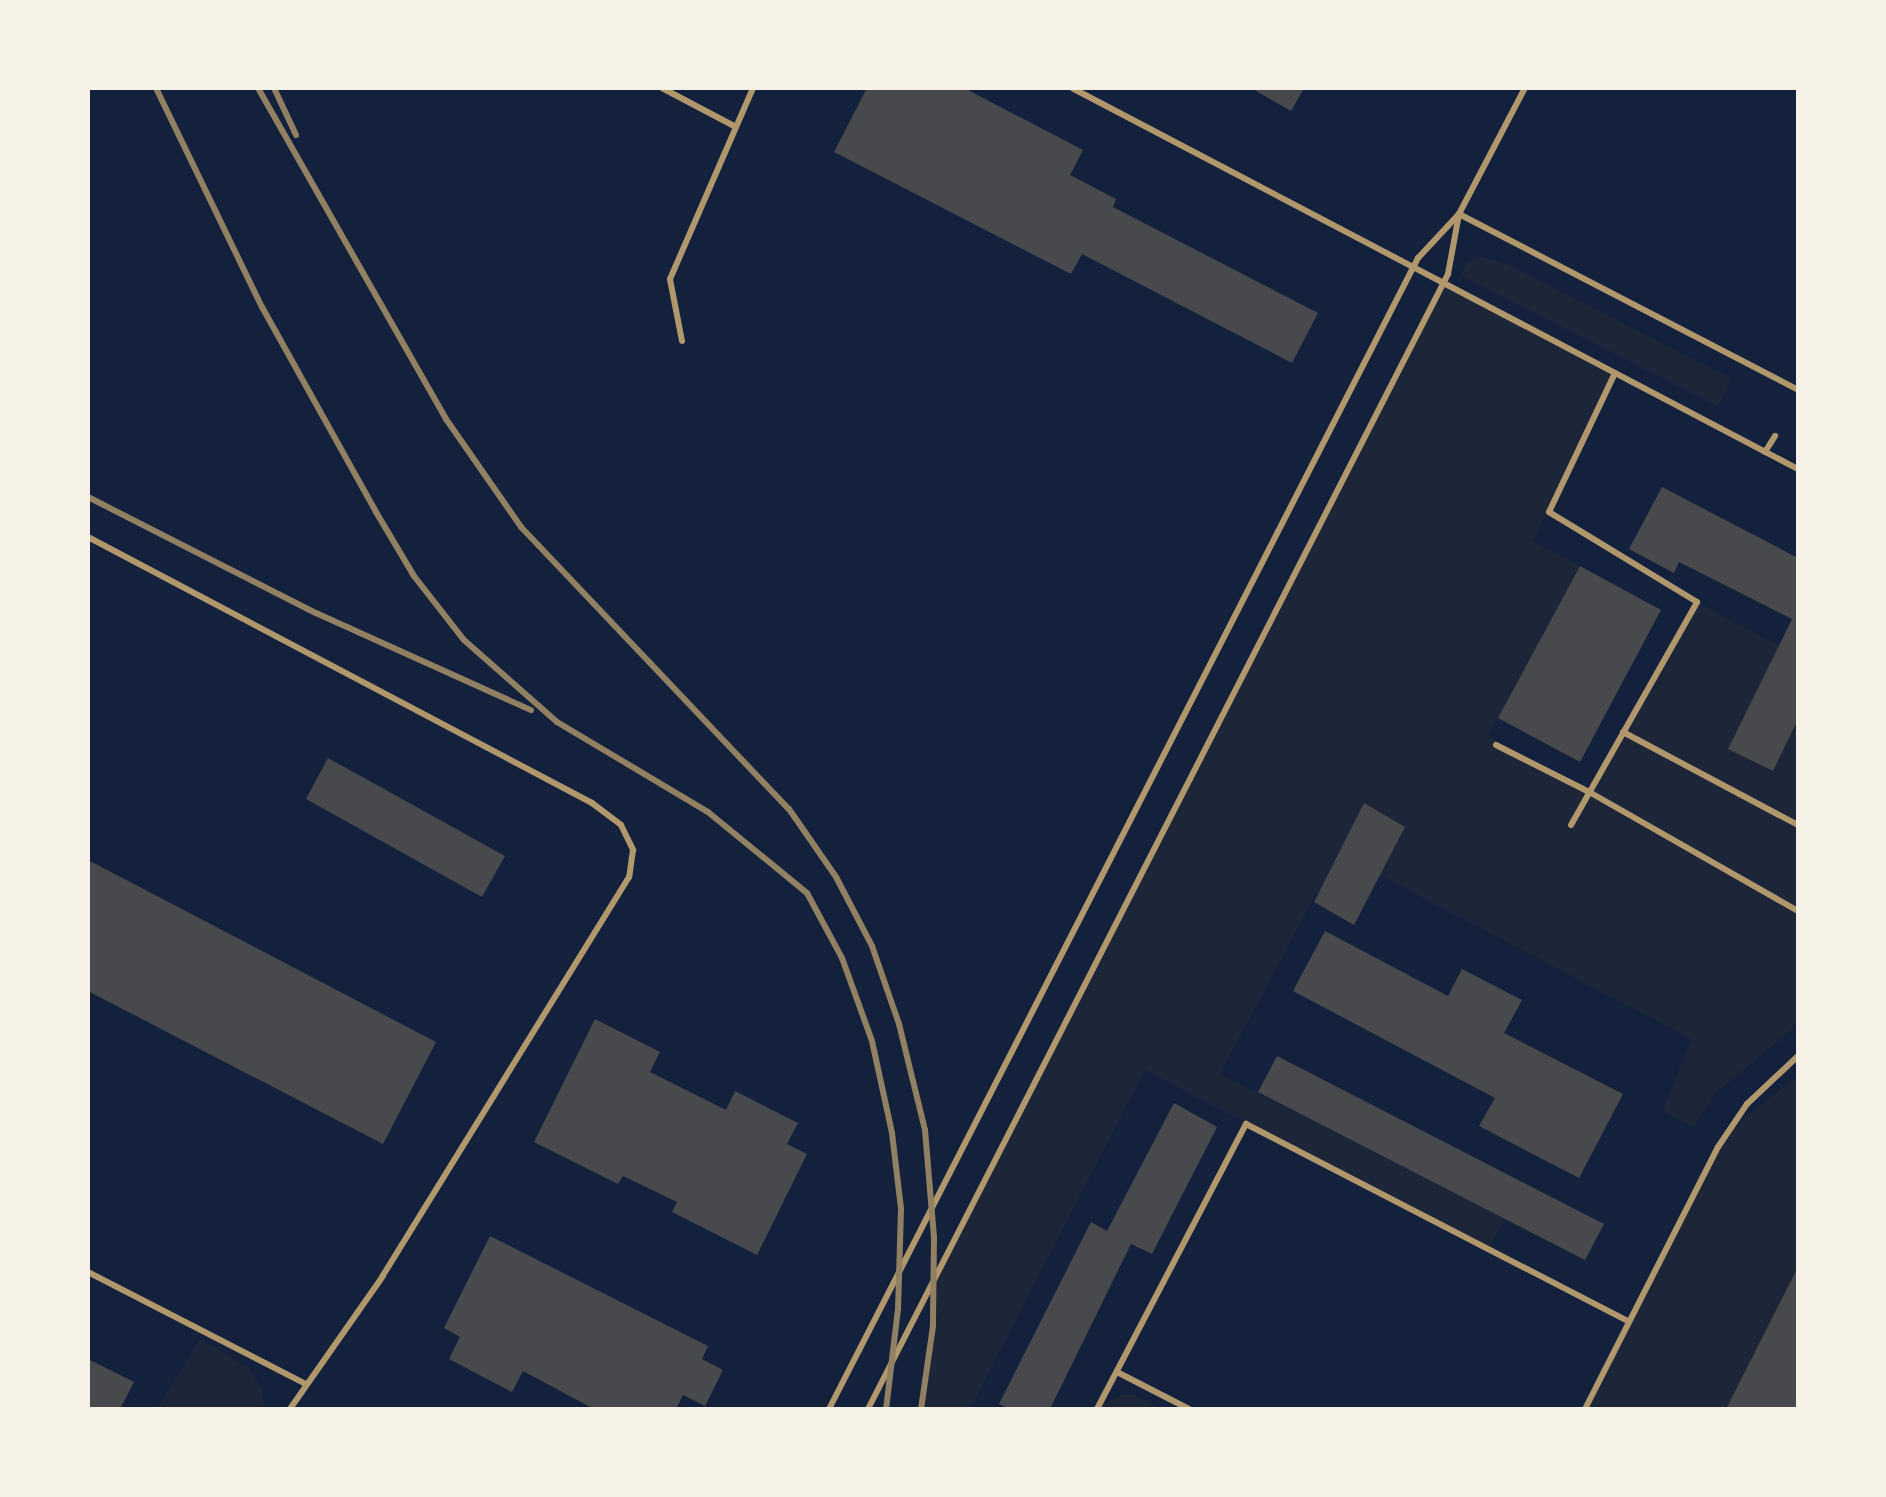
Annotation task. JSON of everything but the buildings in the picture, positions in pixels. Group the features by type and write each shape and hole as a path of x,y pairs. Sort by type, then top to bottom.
{"lane":[{"path":"662,88 734,126"},
{"path":"682,341 670,279 753,88"},
{"path":"1072,88 1798,469"},
{"path":"829,1409 1418,258 1459,214 1525,88"},
{"path":"1459,214 1798,390"},
{"path":"868,1409 1448,274 1459,214"},
{"path":"1571,825 1697,602 1549,512 1615,373"},
{"path":"1765,452 1775,436"},
{"path":"88,537 592,803 621,825 633,850 629,877 416,1223 326,1362 304,1383 290,1409"},
{"path":"1623,732 1798,825"},
{"path":"1496,745 1591,793 1798,911"},
{"path":"1585,1409 1718,1147 1747,1104 1798,1056"},
{"path":"1097,1409 1246,1124 1629,1322"},
{"path":"88,1272 304,1383"},
{"path":"1117,1372 1189,1409"}],"shaded area":[{"path":"1481,256 1510,265 1732,379 1718,406 1461,276 1465,265"},
{"path":"1443,283 1615,373 1533,541 1580,566 1488,736 1591,792 1697,602 1779,646 1798,719 1798,1024 1716,1093 1693,1128 1663,1110 1691,1039 1380,875 1405,827 1364,804 1220,1074 1506,1219 1488,1249 1145,1070 970,1409 921,1409 933,1326 933,1283"},
{"path":"1798,1076 1798,1267 1726,1409 1585,1409 1718,1147 1745,1117"},
{"path":"200,1339 249,1368 262,1390 264,1409 157,1409"},
{"path":"1120,1395 1135,1395 1161,1409 1097,1409"}],"railway":[{"path":"156,88 262,307 376,512 414,576 464,640 557,722 708,812 807,893 842,958 872,1041 892,1133 901,1209 898,1309 886,1409"},
{"path":"258,88 446,419 521,527 789,809 836,877 872,946 899,1024 925,1130 934,1238 933,1326 921,1409"},
{"path":"274,88 296,135"},
{"path":"88,497 316,613 531,710"}]}
